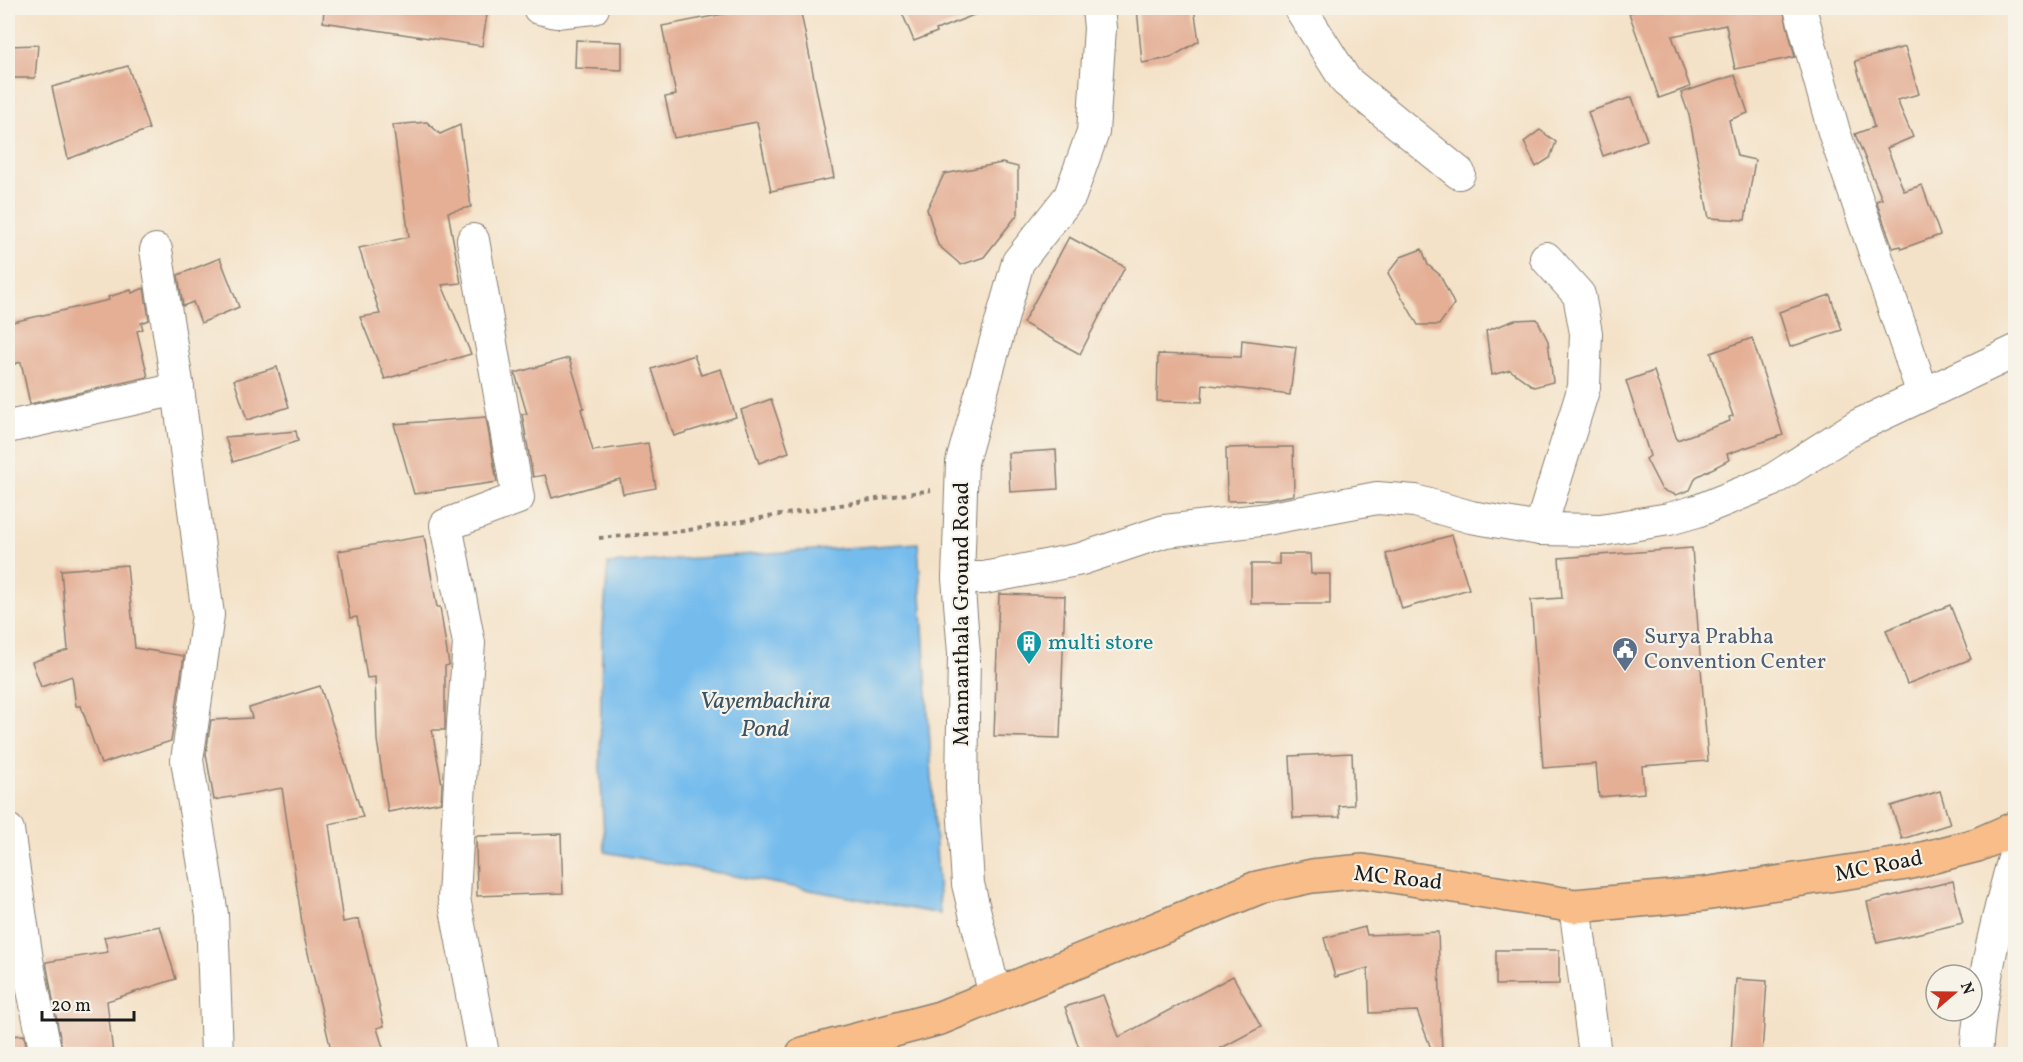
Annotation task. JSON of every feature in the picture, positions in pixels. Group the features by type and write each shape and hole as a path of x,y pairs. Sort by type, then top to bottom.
{"main road":[{"name":"MC Road","path":"802,1054 940,1018 1257,888 1312,876 1363,871 1575,906 1704,894 1907,863 1977,845 2016,828"}],"street":[{"path":"539,8 556,12 593,8"},
{"name":"Mannanthala Ground Road","path":"995,996 968,884 962,788 964,653 958,578 962,462 1018,262 1070,196 1093,132 1100,28 1098,8"},
{"path":"1300,8 1346,81 1459,173"},
{"path":"1800,8 1834,132 1923,394"},
{"path":"473,240 518,498 446,525 469,643 454,898 483,1054"},
{"path":"156,250 178,389 208,615 187,760 212,915 217,1054"},
{"path":"1540,529 1584,387 1586,333 1578,295 1546,258"},
{"path":"958,578 984,578 1081,559 1165,531 1260,520 1377,498 1415,501 1471,517 1540,529 1601,530 1669,519 1696,512 1769,482 1857,426 2016,351"},
{"path":"8,427 178,389"},
{"path":"8,830 27,960 46,1054"},
{"path":"1976,1054 1979,1007 2004,893 2016,851"},
{"path":"1575,906 1595,1054"}],"path":[{"path":"599,538 683,531 962,486"}],"water":[{"name":"Vayembachira Pond","path":"918,543 940,914 605,852 600,767 602,640 608,564"}],"building":[{"path":"324,8 488,8 482,46 323,22"},
{"path":"754,8 800,8 834,178 771,191 757,122 674,138 665,97 676,95 662,26"},
{"path":"900,8 989,8 989,9 914,41"},
{"path":"1137,8 1194,8 1199,41 1170,58 1142,63"},
{"path":"1643,8 1783,8 1795,57 1735,69 1726,25 1672,36 1690,87 1659,98 1629,13"},
{"path":"576,40 622,42 622,70 575,68"},
{"path":"38,45 35,78 8,78 8,46"},
{"path":"1905,47 1919,94 1897,100 1913,137 1887,148 1904,191 1922,185 1940,235 1901,249 1900,246 1893,248 1876,201 1882,199 1855,134 1874,127 1855,61"},
{"path":"128,66 149,129 68,159 52,87"},
{"path":"1735,75 1748,113 1729,120 1737,156 1755,160 1745,220 1709,218 1689,115 1681,93"},
{"path":"1632,97 1647,140 1603,156 1588,112"},
{"path":"427,122 440,134 460,125 471,207 448,212 461,283 442,285 471,354 385,379 360,317 380,314 359,248 409,237 393,125"},
{"path":"1540,130 1556,142 1550,158 1536,167 1524,142"},
{"path":"1002,163 1018,167 1018,214 984,257 961,265 938,245 927,209 944,174"},
{"path":"1069,237 1125,267 1080,354 1023,323"},
{"path":"1422,249 1428,265 1440,275 1454,304 1439,325 1418,325 1388,273 1401,257"},
{"path":"220,258 239,307 201,323 193,302 183,306 178,275"},
{"path":"144,288 149,320 141,323 143,329 137,331 148,377 30,404 21,362 8,366 8,323 109,300 108,297 131,290 132,293"},
{"path":"1830,295 1842,330 1790,347 1779,312"},
{"path":"1537,319 1548,341 1553,382 1534,387 1510,370 1492,375 1486,331 1515,320"},
{"path":"1752,338 1783,435 1727,454 1729,460 1696,477 1690,490 1676,495 1662,490 1646,459 1650,456 1626,381 1654,371 1677,440 1730,421 1729,417 1733,416 1711,353"},
{"path":"1242,340 1296,347 1290,395 1203,384 1202,402 1157,401 1158,354 1241,357"},
{"path":"694,355 701,375 721,369 736,417 674,436 652,369"},
{"path":"569,358 584,408 581,409 593,451 648,443 656,488 623,494 620,479 552,498 545,475 533,477 522,414 527,414 515,373"},
{"path":"277,367 289,407 247,420 234,380"},
{"path":"771,399 789,452 759,463 741,410"},
{"path":"486,417 497,482 414,494 394,424"},
{"path":"296,431 298,441 233,462 225,437"},
{"path":"1293,447 1294,495 1267,500 1227,501 1226,448"},
{"path":"1056,450 1058,489 1010,492 1008,453"},
{"path":"1452,535 1469,589 1402,609 1386,554"},
{"path":"424,536 437,607 440,607 449,665 445,666 445,730 432,730 442,784 441,802 388,812 377,740 375,677 367,678 357,617 350,618 338,551"},
{"path":"1692,548 1708,761 1642,766 1644,793 1599,797 1596,764 1543,768 1531,600 1562,598 1559,558"},
{"path":"1279,554 1310,554 1311,574 1330,574 1330,604 1251,604 1251,564 1279,564"},
{"path":"127,565 135,648 184,656 171,741 101,764 81,706 76,706 72,676 41,687 32,662 68,650 61,570"},
{"name":"multi store","path":"999,594 1065,596 1060,738 994,736"},
{"path":"1950,605 1971,659 1907,684 1886,630"},
{"path":"320,686 363,817 329,824 343,922 359,919 384,1026 377,1028 385,1054 332,1054 304,936 282,788 214,800 206,754 211,720 252,718 249,708"},
{"path":"1352,753 1354,805 1339,806 1340,817 1293,818 1290,756"},
{"path":"1940,791 1950,824 1902,839 1891,806"},
{"path":"561,834 563,893 477,896 476,836"},
{"path":"1953,881 1963,923 1877,943 1867,902"},
{"path":"160,926 176,979 107,1001 113,1054 63,1054 46,962 108,952 104,937"},
{"path":"1365,927 1367,935 1438,932 1442,1054 1433,1054 1417,1011 1370,1013 1368,968 1335,977 1324,938"},
{"path":"1496,950 1559,950 1559,984 1496,985"},
{"path":"1233,976 1261,1027 1210,1054 1081,1054 1065,1007 1103,995 1119,1037"},
{"path":"1736,979 1767,981 1762,1054 1731,1054"},
{"path":"24,1035 28,1054 8,1054 8,1036"}],"place":[{"name":"multi store","path":"1029,666"},
{"name":"Surya Prabha Convention Center","path":"1625,673"}]}
